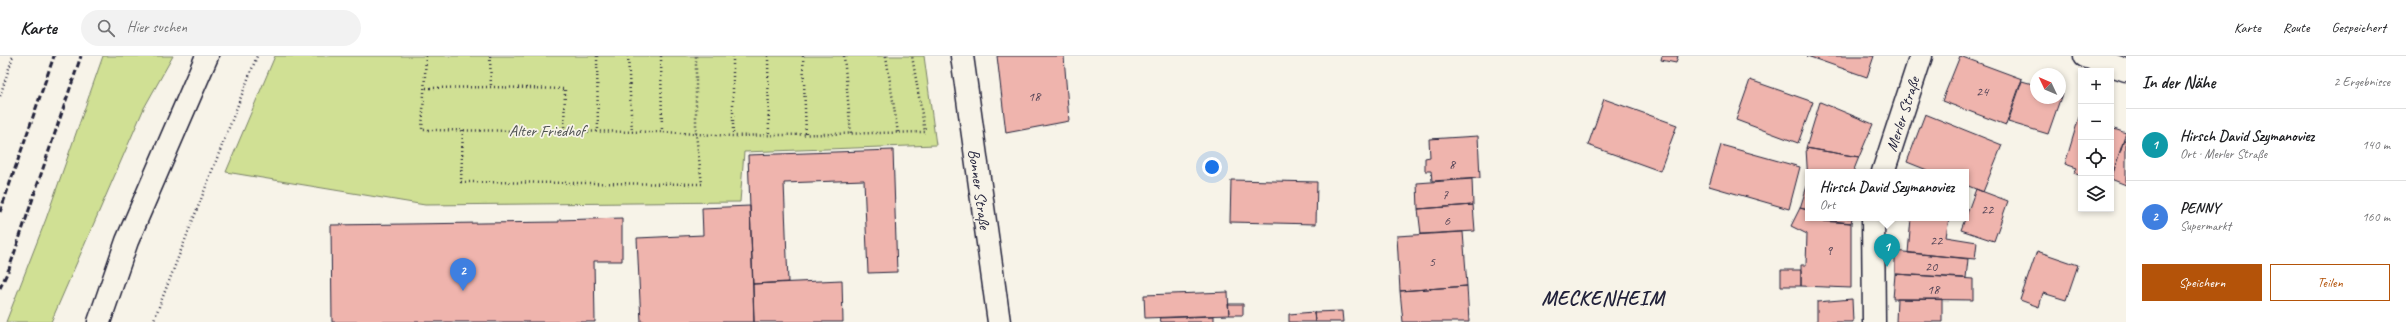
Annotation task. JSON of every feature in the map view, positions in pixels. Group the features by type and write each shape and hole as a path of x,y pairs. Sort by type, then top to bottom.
{"main road":[{"path":"99,322 126,241 207,56"},
{"name":"Bonner Straße","path":"962,56 999,322"},
{"name":"Merler Straße","path":"1884,169 1922,56"},
{"path":"2085,56 2126,70"},
{"path":"1873,221 1874,322"}],"path":[{"path":"0,96 13,56"},
{"path":"153,322 257,56"},
{"path":"426,56 426,88 422,130 662,132 733,136 925,132 912,56"},
{"path":"490,56 491,87"},
{"path":"597,56 598,132"},
{"path":"628,56 632,132"},
{"path":"661,56 662,132"},
{"path":"463,130 461,182 702,184 696,134 696,56"},
{"path":"732,56 733,136"},
{"path":"768,56 769,135"},
{"path":"803,56 806,134"},
{"path":"844,56 851,134"},
{"path":"886,56 898,133"},
{"path":"426,88 491,87 565,89 564,131"}],"green space":[{"path":"103,56 173,56 144,108 51,322 6,322 46,219"},
{"name":"Alter Friedhof","path":"275,56 924,56 936,145 744,152 740,202 425,205 226,172"}],"building":[{"path":"997,56 1064,56 1069,121 1006,133"},
{"path":"1662,56 1678,56 1676,63 1661,60"},
{"path":"1807,56 1874,56 1867,77"},
{"path":"1960,56 2022,79 2006,125 1942,101"},
{"path":"1750,80 1813,102 1798,143 1736,120"},
{"path":"2022,81 2030,83 2030,104 2058,104 2048,134 2008,122"},
{"path":"1604,99 1677,125 1660,171 1588,145"},
{"path":"1820,102 1873,124 1859,157 1806,148"},
{"path":"1925,114 2002,145 1983,192 1969,186 1969,169 1924,169 1907,162"},
{"path":"2078,120 2078,175 2074,173 2077,168 2065,164"},
{"path":"2114,129 2126,133 2114,170"},
{"path":"1478,136 1480,178 1432,181 1431,171 1425,171 1425,158 1430,157 1429,139"},
{"path":"2124,140 2126,140 2126,185 2114,180 2114,170"},
{"path":"1721,145 1800,167 1789,209 1709,186"},
{"path":"1806,148 1859,157 1854,169 1807,169"},
{"path":"893,150 897,272 868,273 864,180 784,183 788,282 753,284 748,155"},
{"path":"1472,179 1473,205 1418,209 1417,183"},
{"path":"1231,180 1317,182 1316,224 1230,222"},
{"path":"1976,189 2008,201 1994,241 1961,230 1964,221 1969,221 1969,208"},
{"path":"1805,192 1805,209 1800,208"},
{"path":"1473,205 1475,231 1421,234 1418,209"},
{"path":"750,206 754,322 641,322 637,238 703,235 702,208"},
{"path":"1800,208 1805,209 1805,221 1834,221 1851,223 1851,288 1801,286 1801,265 1806,265 1807,234 1791,226"},
{"path":"622,218 622,261 594,261 595,322 332,322 331,225 559,222 559,220"},
{"path":"1818,221 1851,221 1851,223"},
{"path":"1911,221 1949,221 1946,237 1977,242 1975,259 1908,253"},
{"path":"1463,232 1467,286 1400,291 1397,236"},
{"path":"1895,251 1968,259 1966,278 1895,274"},
{"path":"2037,251 2078,265 2066,300 2043,293 2039,307 2020,300"},
{"path":"1781,270 1801,270 1801,286 1781,286"},
{"path":"1895,274 1973,279 1973,300 1893,299"},
{"path":"842,280 843,322 754,322 753,284"},
{"path":"1467,286 1469,322 1403,322 1400,291"},
{"path":"1228,292 1229,315 1145,318 1144,295"},
{"path":"1852,299 1853,322 1817,322 1817,302"},
{"path":"1897,299 1942,299 1942,322 1896,322"},
{"path":"1228,304 1243,304 1243,315 1229,315"},
{"path":"1342,311 1343,322 1315,322 1314,312"},
{"path":"1314,312 1315,322 1289,322 1289,314"},
{"path":"1214,316 1214,322 1161,322 1160,318"}],"railway":[{"path":"0,212 54,56"},
{"path":"0,288 9,269 81,56"}],"place":[{"name":"Hirsch David Szymanoviez","path":"1887,267"},
{"name":"PENNY","path":"463,291"}],"district":[{"name":"MECKENHEIM","path":"1603,298"}]}
